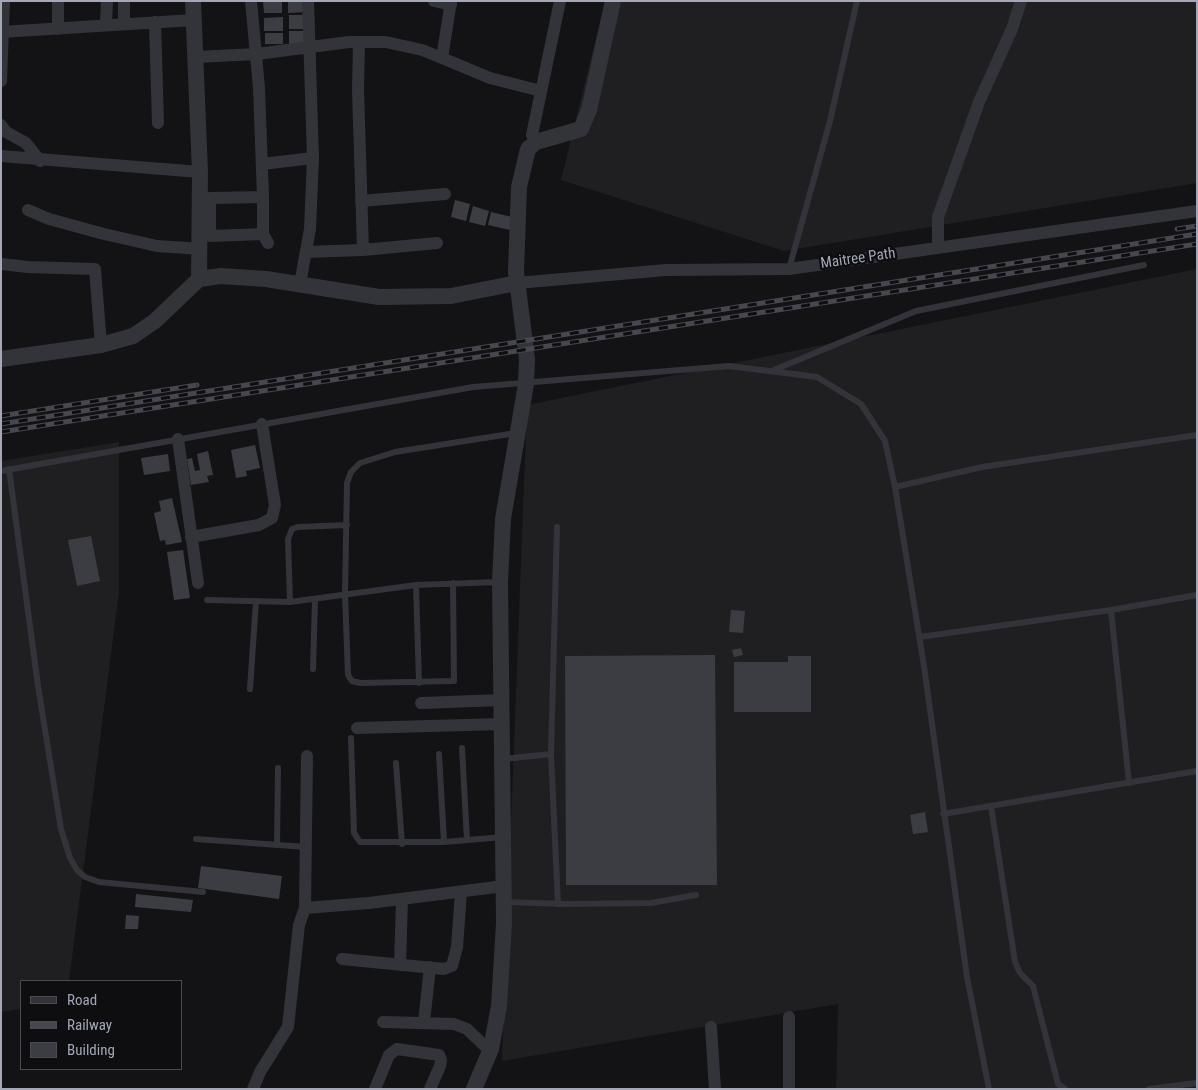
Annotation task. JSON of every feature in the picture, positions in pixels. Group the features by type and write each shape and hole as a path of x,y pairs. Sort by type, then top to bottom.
{"street":[{"path":"1,80 4,1"},
{"path":"58,1 58,29"},
{"path":"106,24 107,1"},
{"path":"124,1 124,24"},
{"path":"193,1 200,172 201,249 199,279"},
{"path":"251,1 257,54 266,239 210,236 210,198 263,197"},
{"path":"300,284 310,229 313,158 311,46 308,1"},
{"path":"434,1 451,3 442,58"},
{"path":"532,135 560,1"},
{"path":"474,1089 490,1051 499,1006 504,894 500,582 504,520 526,384 527,348 517,283 520,187 528,149 536,142 581,129 589,110 614,1"},
{"path":"938,248 938,217 979,102 1012,30 1021,1"},
{"path":"3,32 106,24 194,20"},
{"path":"155,22 158,123"},
{"path":"196,57 257,54 311,46 359,42 386,42 422,50 490,78 541,90"},
{"path":"359,42 363,250"},
{"path":"1,125 6,132 26,143 40,161"},
{"path":"1,156 40,161 200,172"},
{"path":"262,164 313,158"},
{"path":"361,200 445,194"},
{"path":"28,210 49,219 104,234 158,246 201,249"},
{"name":"Maitree Path","path":"517,283 666,270 789,268 1197,211"},
{"path":"306,252 363,250 437,243"},
{"path":"1,264 28,267 95,269 101,344"},
{"path":"1,359 101,344 133,336 155,321 199,279 221,276 266,279 379,297 451,296 517,283"},
{"path":"191,537 259,525 272,518 275,505 262,424"},
{"path":"178,439 198,582"},
{"path":"421,703 502,700"},
{"path":"354,734 502,724"},
{"path":"253,1089 260,1072 288,1027 299,925 305,908 307,756"},
{"path":"305,908 461,892 504,894"},
{"path":"342,959 430,968 448,968 454,963 461,892"},
{"path":"400,965 402,899"},
{"path":"424,1022 430,968"},
{"path":"789,1017 789,1089"},
{"path":"383,1022 454,1024 467,1029 490,1051"},
{"path":"711,1027 715,1089"},
{"path":"375,1089 389,1055 395,1050 401,1049 436,1054 441,1057 440,1066 430,1089"}],"lane":[{"path":"789,268 830,121 857,1"},
{"path":"772,371 916,311 1144,266"},
{"path":"1,471 473,386 526,384 729,366 817,377 861,404 885,441 895,487 920,637 967,977 989,1089"},
{"path":"453,583 454,681 360,683 352,681 348,674 345,594 347,484 351,472 360,463 404,450 517,432"},
{"path":"895,487 982,467 1197,435"},
{"path":"9,469 40,696 61,829 70,858 77,870 85,877 99,882 203,892"},
{"path":"290,602 288,539 292,529 347,525"},
{"path":"558,527 551,754 558,904"},
{"path":"207,600 290,602 416,585 500,582"},
{"path":"416,585 419,683"},
{"path":"920,637 1111,610 1197,595"},
{"path":"313,669 315,600"},
{"path":"250,689 256,602"},
{"path":"1111,610 1129,782"},
{"path":"354,734 354,826 356,838 368,843 402,844 504,836"},
{"path":"462,748 467,840"},
{"path":"439,754 444,842"},
{"path":"502,760 551,754"},
{"path":"396,763 402,844"},
{"path":"277,845 278,768"},
{"path":"943,814 1197,771"},
{"path":"991,806 1015,962 1020,973 1033,986 1058,1084 1065,1089"},
{"path":"196,839 306,847"},
{"path":"504,894 558,904 652,903 696,895"},
{"path":"1149,1089 1197,1084"}],"shaded area":[{"path":"605,1 1197,1 1197,183 784,251 561,180"},
{"path":"1197,269 1197,1089 836,1089 838,1004 502,1061 527,405"},
{"path":"119,442 119,592 69,980 20,980 20,1009 1,1012 1,461"}],"building":[{"path":"263,1 282,1 282,13 264,13"},
{"path":"288,1 306,1 306,12 288,13"},
{"path":"289,15 307,15 307,29 289,29"},
{"path":"283,17 283,31 264,31 264,18"},
{"path":"289,31 307,31 307,44 289,45"},
{"path":"265,33 283,33 283,44 265,44"},
{"path":"455,200 470,204 466,221 451,217"},
{"path":"473,206 489,211 485,226 469,222"},
{"path":"491,212 512,217 510,230 488,225"},
{"path":"255,445 260,468 246,471 247,476 236,478 231,450"},
{"path":"208,451 213,475 207,476 209,482 191,485 187,459 192,458 195,471 200,470 197,454"},
{"path":"168,454 170,471 144,475 141,458"},
{"path":"172,498 182,542 166,545 165,540 160,541 154,513 161,511 159,501"},
{"path":"91,536 100,581 77,586 68,540"},
{"path":"183,550 190,598 174,600 167,552"},
{"path":"731,610 745,611 743,633 729,632"},
{"path":"741,648 743,655 734,657 732,650"},
{"path":"715,655 717,885 566,885 565,656"},
{"path":"788,656 811,656 811,712 734,712 734,662 788,662"},
{"path":"925,812 928,832 913,834 910,815"},
{"path":"201,866 282,876 279,899 198,888"},
{"path":"136,894 193,900 191,912 135,907"},
{"path":"126,915 139,916 138,929 125,929"}],"railway":[{"path":"1177,229 1197,226"},
{"path":"1,424 1197,234"},
{"path":"1,432 1197,244"},
{"path":"1,416 197,385"}]}
